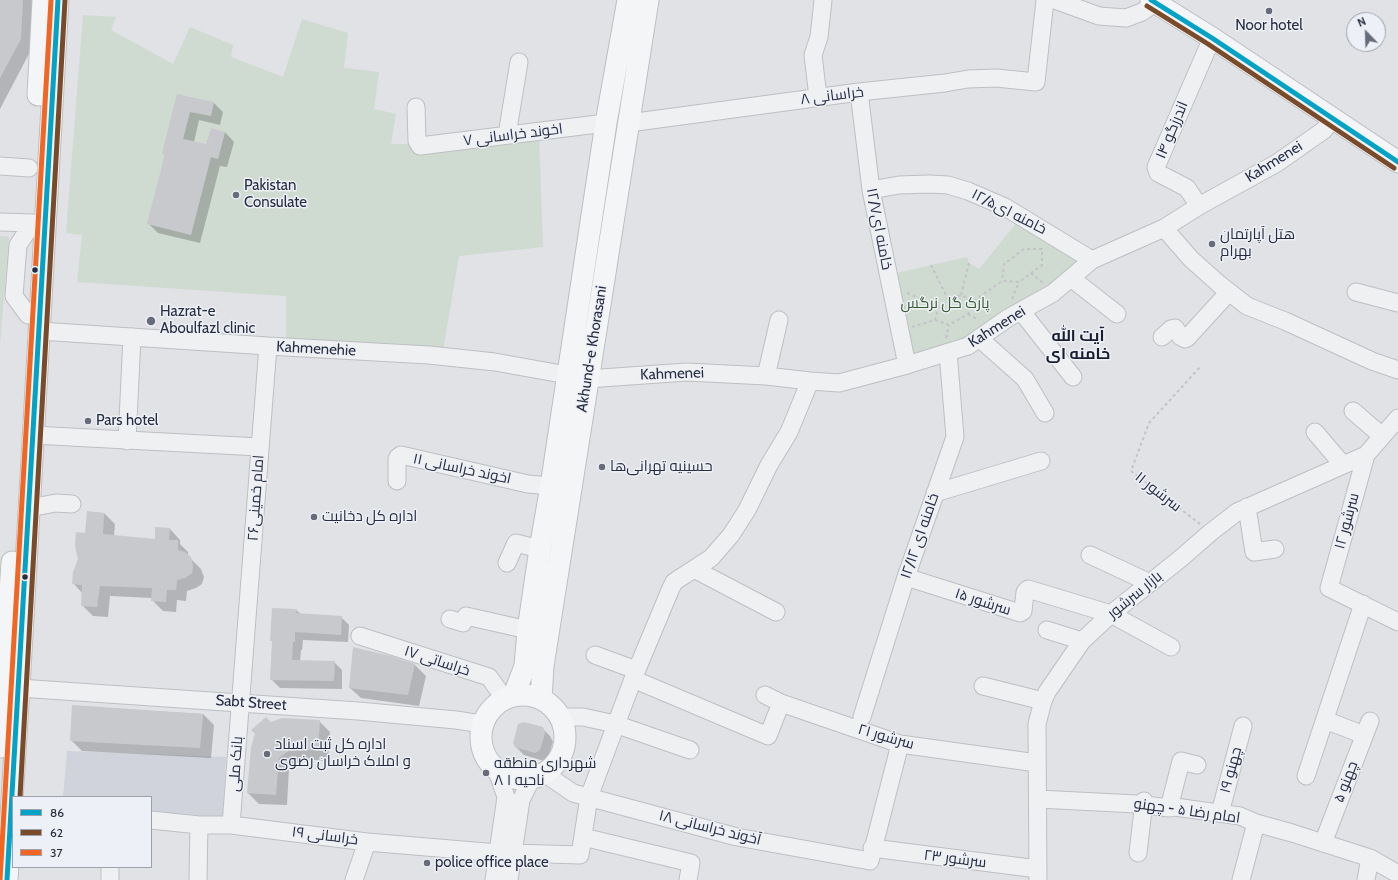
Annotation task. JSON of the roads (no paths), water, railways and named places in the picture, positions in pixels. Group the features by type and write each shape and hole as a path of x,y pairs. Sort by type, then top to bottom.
{"main road":[{"path":"13,796 33,435 33,223 43,0"},
{"path":"0,747 58,0"},
{"name":"Akhund-e Khorasani","path":"509,697 525,666 528,630 540,549 551,486 606,123 628,0"},
{"name":"Akhund-e Khorasani","path":"541,698 542,666 648,0"},
{"path":"1160,3 1398,162"},
{"path":"528,695 541,698 552,706 560,717 564,730 565,742 561,755 554,765 538,776 520,779 497,771 488,761 482,750 480,736 482,724 487,713 494,705 509,697 528,695"},
{"path":"5,868 12,810"}],"street":[{"path":"818,98 813,54 819,37 824,0"},
{"name":"خراسانی ۸","path":"629,123 859,92 926,86 968,79 996,78 1036,82 1045,0"},
{"path":"1055,0 1099,16 1126,18 1160,3"},
{"name":"اندرزگو ۱۴","path":"1199,206 1187,188 1158,173 1156,167 1212,38"},
{"path":"507,136 519,62"},
{"name":"خامنه ای۱۲/۷","path":"859,92 871,190 907,365"},
{"name":"اخوند خراسانی ۷","path":"416,107 417,141 420,146 606,123"},
{"name":"Kahmenei","path":"587,379 687,372 766,376 839,383 907,365 968,346 1053,293 1092,260 1164,228 1199,206 1277,163 1324,130 1332,119"},
{"path":"0,166 29,168"},
{"name":"خامنه ای۱۲/۵","path":"871,190 899,185 930,184 948,185 968,190 1006,207 1092,260"},
{"path":"0,222 33,223"},
{"path":"1164,228 1191,259 1247,306 1285,321 1372,361 1398,370"},
{"path":"1071,278 1117,314"},
{"path":"1162,337 1170,329 1175,328 1181,337 1185,339 1187,338 1229,292"},
{"path":"1356,292 1398,303"},
{"path":"1022,311 1073,377"},
{"path":"766,376 779,320"},
{"name":"Kahmenehie","path":"34,323 132,337 429,355 495,362 567,375"},
{"path":"127,440 132,337"},
{"path":"979,338 1026,379 1045,413"},
{"path":"259,447 268,346"},
{"name":"خامنه ای ۱۲/۱۲","path":"862,717 906,577 955,437 948,352"},
{"path":"688,880 691,863 583,837 589,797 615,724 674,582 711,558 731,535 747,510 769,465 789,432 810,381"},
{"path":"1353,411 1382,436"},
{"name":"بازار سرشور","path":"1038,874 1037,724 1047,692 1082,641 1111,614 1211,532 1238,512 1366,455 1398,418"},
{"path":"1315,432 1343,465"},
{"name":"امام خمینی۲۶","path":"33,435 259,447 241,702"},
{"name":"اخوند خراسانی ۱۱","path":"397,481 397,459 400,455 528,484 551,486"},
{"name":"سرشور ۱۲","path":"1363,604 1329,588 1366,455"},
{"path":"935,493 1041,461"},
{"path":"29,508 56,503 72,504"},
{"path":"1248,508 1254,552 1275,549"},
{"path":"507,563 516,543 540,549"},
{"path":"1090,555 1150,583"},
{"path":"694,569 776,612"},
{"name":"سرشور ۱۵","path":"906,577 1020,613 1023,611 1025,592 1028,589 1111,614"},
{"path":"1306,776 1363,604 1398,622"},
{"path":"1111,614 1170,647"},
{"path":"450,619 463,623 466,616 528,630"},
{"path":"1047,630 1082,641"},
{"name":"خراساتی ۱۷","path":"360,636 489,677 509,697"},
{"path":"594,655 768,736 781,703"},
{"path":"983,686 1043,701"},
{"name":"Sabt Street","path":"19,688 358,711 456,720 482,724"},
{"name":"سرشور ۲۱","path":"765,696 781,703 900,744 1037,763"},
{"name":"بانک ملی","path":"231,825 241,702"},
{"path":"560,717 583,717 615,724 690,750"},
{"name":"چهنو ۵","path":"1323,843 1367,728 1325,720"},
{"name":"چهنو ۱۹","path":"1220,813 1243,726"},
{"path":"872,848 900,744"},
{"path":"1168,808 1181,761 1197,765"},
{"path":"497,771 506,797 506,853 509,880"},
{"path":"494,880 506,853 521,800 538,776"},
{"name":"آخوند خراسانی ۱۸","path":"538,776 573,793 736,836 870,861 872,848"},
{"name":"امام رضا ۵ - چهنو","path":"1038,799 1144,803 1168,808 1175,807 1240,816 1256,824 1370,858 1398,874"},
{"path":"1138,853 1144,803"},
{"name":"خراسانی ۱۹","path":"152,820 199,825 231,825 367,842 506,853 580,855 583,837"},
{"path":"1241,880 1256,824"},
{"path":"198,880 199,825"},
{"path":"354,880 367,842"},
{"name":"سرشور ۲۳","path":"872,848 1038,874"},
{"path":"1366,880 1370,858"}],"place":[{"name":"Noor hotel","path":"1269,11"},
{"name":"Pakistan Consulate","path":"236,195"},
{"name":"هتل آپارتمان بهرام","path":"1212,244"},
{"name":"Hazrat-e Aboulfazl clinic","path":"151,321"},
{"name":"Pars hotel","path":"88,421"},
{"name":"حسینیه تهرانی‌ها","path":"602,467"},
{"name":"اداره کل دخانیت","path":"314,517"},
{"name":"اداره کل ثبت اسناد و املاک خراسان رضوی","path":"267,754"},
{"name":"شهرداری منطقه ۸ ناحیه ۱","path":"486,773"},
{"name":"police office place","path":"427,863"}],"district":[{"name":"آیت الله خامنه ای","path":"1078,345"}],"park label":[{"name":"پارک گل نرگس","path":"945,304"}]}
